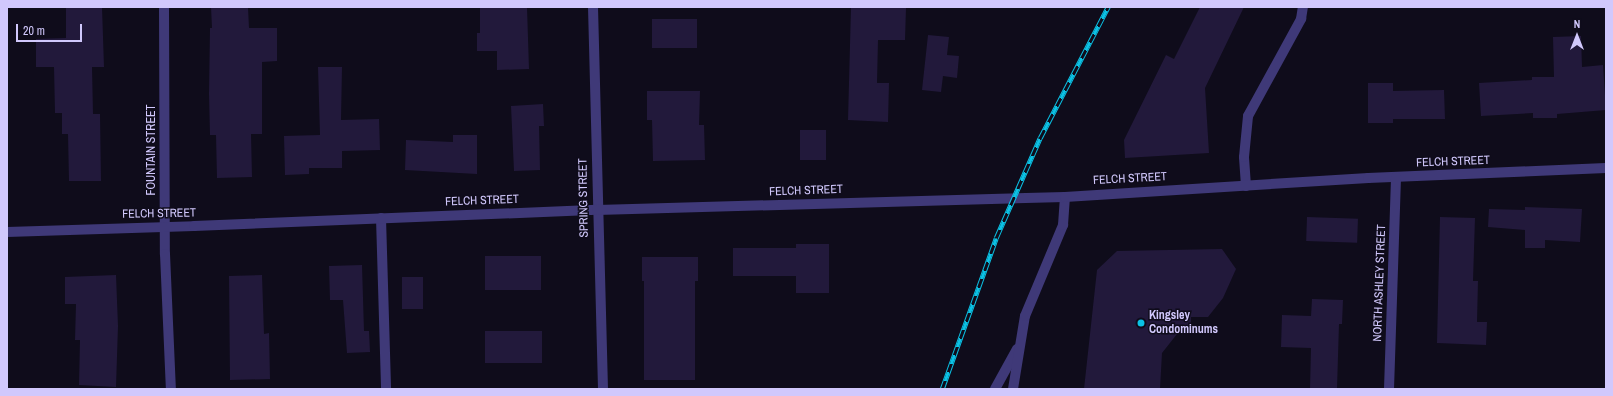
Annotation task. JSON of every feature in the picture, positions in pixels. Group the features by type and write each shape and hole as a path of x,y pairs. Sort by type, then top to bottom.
{"street":[{"name":"FOUNTAIN STREET","path":"164,7 165,226 171,389"},
{"name":"SPRING STREET","path":"593,7 602,389"},
{"path":"1246,186 1244,157 1248,116 1301,18 1303,7"},
{"name":"FELCH STREET","path":"7,232 597,210 1065,196 1396,177 1606,168"},
{"name":"NORTH ASHLEY STREET","path":"1389,389 1396,177"},
{"path":"1013,389 1025,316 1063,225 1065,196"},
{"path":"381,218 386,389"},
{"path":"995,389 1021,342"}],"building":[{"path":"66,7 102,7 104,67 92,67 93,114 100,114 101,181 69,181 68,134 62,134 62,113 55,113 54,67 36,67 36,39 66,38"},
{"path":"211,7 248,7 249,28 277,28 277,61 262,62 262,134 251,134 252,177 217,178 216,135 210,135 209,94 210,28 212,28"},
{"path":"480,7 527,7 529,69 497,70 497,51 477,51 477,33 480,33"},
{"path":"851,7 906,8 905,40 878,40 877,83 889,83 888,122 848,120"},
{"path":"1200,7 1244,7 1205,88 1209,153 1125,158 1124,140 1166,55 1174,59"},
{"path":"652,19 697,19 697,48 652,48"},
{"path":"928,35 949,37 947,55 959,56 957,78 943,76 941,92 922,90"},
{"path":"1581,36 1582,67 1603,65 1606,110 1557,114 1557,118 1533,118 1533,113 1481,116 1479,83 1532,80 1532,77 1554,77 1553,37"},
{"path":"318,67 342,67 341,120 379,119 380,150 342,151 342,168 309,168 309,174 285,175 284,136 320,135"},
{"path":"1368,83 1393,83 1393,91 1444,90 1445,119 1393,119 1393,123 1368,123"},
{"path":"647,91 700,91 699,125 704,125 705,160 653,161 652,120 647,120"},
{"path":"543,104 544,126 539,126 540,170 514,171 511,106"},
{"path":"800,130 826,130 826,160 800,160"},
{"path":"453,135 477,135 477,174 405,170 406,140 453,142"},
{"path":"1525,207 1582,209 1580,242 1545,240 1545,248 1525,248 1525,230 1488,227 1489,209 1525,210"},
{"path":"1307,217 1358,219 1357,243 1306,241"},
{"path":"1440,217 1475,218 1473,281 1478,281 1477,322 1487,322 1486,345 1437,343"},
{"path":"796,244 829,244 829,293 796,293 796,276 733,276 733,248 796,248"},
{"name":"Kingsley Condominums","path":"1222,249 1236,269 1223,298 1208,317 1191,317 1191,329 1181,329 1162,353 1160,389 1084,389 1097,270 1117,251"},
{"path":"485,256 541,256 541,290 485,290"},
{"path":"642,257 698,257 698,281 695,281 695,380 644,380 644,281 642,281"},
{"path":"362,265 364,331 369,331 370,352 347,353 343,300 330,300 329,266"},
{"path":"116,275 118,326 116,387 79,385 80,340 75,340 76,304 65,304 65,277"},
{"path":"262,275 264,334 269,333 270,379 230,380 229,276"},
{"path":"402,277 423,277 423,309 402,309"},
{"path":"1312,299 1343,300 1342,324 1339,324 1337,389 1310,389 1311,348 1281,347 1282,315 1311,316"},
{"path":"485,331 542,331 542,363 485,363"}],"railway":[{"path":"942,389 996,238 1040,138 1108,7"}],"place":[{"name":"Kingsley Condominums","path":"1141,323"}]}
